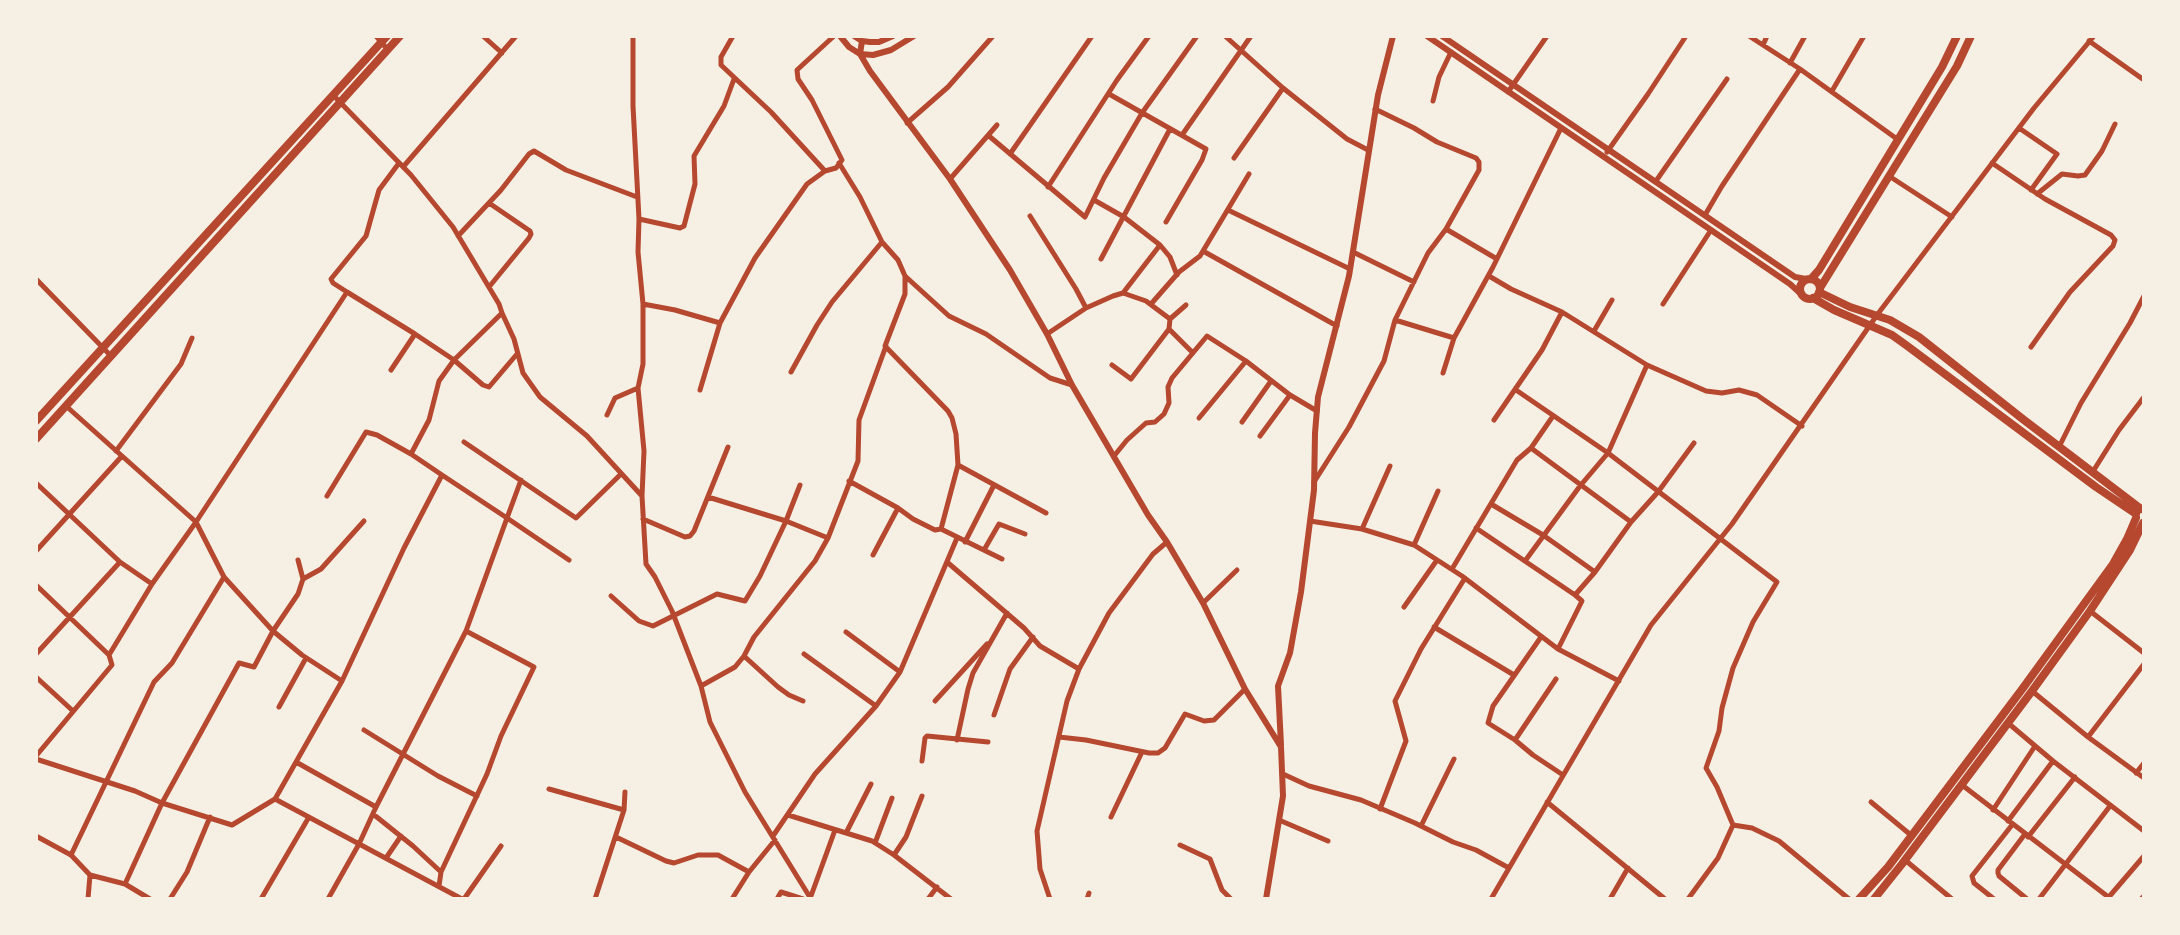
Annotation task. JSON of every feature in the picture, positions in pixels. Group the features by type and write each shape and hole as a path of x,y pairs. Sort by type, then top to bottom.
{"main road":[{"path":"36,439 400,36"},
{"path":"1957,36 1942,67 1819,270 1800,286 1801,294 1892,335 1929,360 2096,486 2141,516"},
{"path":"1813,298 1820,290 1956,66 1971,36"},
{"path":"36,421 333,95 381,38"},
{"path":"1808,279 1815,280 1820,290 1850,307 1878,315 1899,324 1919,337 2092,473 2141,516"},
{"path":"1874,899 1906,860 2090,611 2130,550 2141,516"},
{"path":"1859,899 1888,867 1912,836 2102,579 2122,550 2141,516"}],"street":[{"path":"483,36 502,53"},
{"path":"516,36 379,190 366,236 331,279 333,283 454,360 483,386 489,388 517,354"},
{"path":"633,36 639,218 638,252 644,304 643,364 638,388 644,451 642,496 646,564 656,577 674,616 701,686 710,722 745,792 811,898"},
{"path":"733,36 720,61 734,79 771,112 825,171"},
{"path":"700,390 720,323 768,238 807,184 825,171 831,170 842,160 812,100 798,79 797,70 834,36"},
{"path":"840,36 849,47 860,54 907,123 950,179 1010,270 1047,334 1072,385 1148,515 1167,542 1203,603 1245,689 1281,747"},
{"path":"854,36 862,41 879,42 893,36"},
{"path":"860,54 873,55 882,53 914,36"},
{"path":"907,123 948,87 993,36"},
{"path":"1010,154 1092,36"},
{"path":"1048,187 1149,36"},
{"path":"989,136 1086,217 1104,178 1141,114 1197,36"},
{"path":"1225,36 1284,88 1347,139 1368,150"},
{"path":"1182,135 1251,36"},
{"path":"1266,899 1283,796 1278,686 1290,653 1310,521 1318,397 1350,269 1375,110 1394,36"},
{"path":"1427,36 1712,230 1790,284 1801,294"},
{"path":"1508,92 1547,36"},
{"path":"1604,156 1686,36"},
{"path":"1749,36 1832,91 1897,139"},
{"path":"1762,45 1767,36"},
{"path":"1790,63 1805,36"},
{"path":"1832,91 1864,36"},
{"path":"1491,899 1651,625 1720,538 1802,426 1878,315 1992,163 2094,36"},
{"path":"1445,37 1795,277 1808,279"},
{"path":"381,38 388,50"},
{"path":"860,54 862,41"},
{"path":"2089,42 2144,80"},
{"path":"1432,101 1439,77 1451,52"},
{"path":"1705,215 1722,186 1800,69"},
{"path":"639,218 680,228 684,226 695,184 694,156 724,106 734,79"},
{"path":"1656,181 1727,79"},
{"path":"1234,158 1284,88"},
{"path":"1109,94 1141,114 1205,147 1207,152 1166,222"},
{"path":"333,95 401,165 458,236 499,304 514,339 523,373 540,397 587,436 642,496"},
{"path":"1314,482 1349,427 1384,361 1395,320 1428,253 1446,229 1473,184 1479,170 1479,162 1375,110"},
{"path":"2037,194 2062,174 2085,175 2102,150 2115,124"},
{"path":"950,179 997,125"},
{"path":"1443,373 1454,338 1497,259 1561,128"},
{"path":"2019,128 2057,154 2031,190"},
{"path":"1101,258 1170,129"},
{"path":"458,236 489,203 529,154 534,151 566,170 637,198"},
{"path":"839,163 860,197 882,242 898,260 906,276 949,316 986,334 1050,378 1072,385"},
{"path":"1992,163 2037,194 2111,234 2115,240 2109,250 2070,292 2031,347"},
{"path":"1150,304 1177,275 1197,259 1249,174"},
{"path":"1889,176 1952,217"},
{"path":"1094,200 1124,217 1160,245 1170,257 1177,275"},
{"path":"489,203 530,231 531,234 530,238 489,287"},
{"path":"1228,210 1350,269"},
{"path":"1030,216 1086,308"},
{"path":"1446,229 1497,259"},
{"path":"1663,304 1712,230"},
{"path":"791,372 816,325 832,302 882,242"},
{"path":"1047,334 1086,308 1123,293 1160,245"},
{"path":"1203,251 1337,326"},
{"path":"1353,252 1414,282"},
{"path":"701,686 734,667 744,656 754,638 815,561 828,538 860,454 859,420 862,408 905,294 906,276"},
{"path":"1488,276 1511,289 1562,312 1647,365 1706,391 1722,393 1739,390 1757,396 1802,426"},
{"path":"36,279 111,356"},
{"path":"109,655 152,584 196,522 347,292"},
{"path":"1123,293 1150,304 1170,319"},
{"path":"2059,447 2081,403 2130,323 2144,296"},
{"path":"1594,331 1612,300"},
{"path":"644,304 675,310 720,323"},
{"path":"1112,365 1131,379 1169,329 1170,319 1186,305"},
{"path":"1494,420 1542,350 1562,312"},
{"path":"412,454 429,420 439,381 454,360 502,313"},
{"path":"1395,320 1454,338"},
{"path":"1169,329 1193,352"},
{"path":"391,370 415,334"},
{"path":"1114,456 1127,440 1146,424 1155,422 1164,414 1170,403 1168,387 1172,378 1207,336 1246,361 1290,395 1317,411"},
{"path":"116,451 178,369 192,338"},
{"path":"886,346 948,411 952,418 956,434 958,465 941,529"},
{"path":"1199,418 1246,361"},
{"path":"1525,561 1580,486 1608,454 1647,365"},
{"path":"1242,422 1271,381"},
{"path":"607,415 615,398 638,388"},
{"path":"1516,390 1608,454 1777,582 1753,622 1733,668 1722,708 1719,731 1706,768 1717,787 1733,825 1718,858 1688,899"},
{"path":"1260,436 1290,395"},
{"path":"2092,473 2119,430 2144,397"},
{"path":"66,406 196,522 224,577 274,631 306,658 342,681"},
{"path":"1452,569 1517,460 1530,448 1553,416"},
{"path":"327,496 366,432 377,435 412,454 569,560"},
{"path":"464,442 576,518 621,474"},
{"path":"1574,594 1595,572 1631,522 1658,492 1694,443"},
{"path":"643,519 685,537 690,536 694,531 728,447"},
{"path":"1530,448 1631,522"},
{"path":"36,551 122,456"},
{"path":"958,465 1046,513"},
{"path":"1362,529 1390,466"},
{"path":"36,586 109,655 112,665 36,757 162,803 232,825 275,799 342,681 404,548 442,475"},
{"path":"328,899 359,844 372,814 404,756 466,630 521,480"},
{"path":"849,481 898,508 913,519 935,530 941,529 1002,559"},
{"path":"36,483 120,562 152,584"},
{"path":"611,596 646,625 653,626 717,594 745,601 760,576 786,521 800,485"},
{"path":"965,542 994,485"},
{"path":"1414,545 1438,491"},
{"path":"708,497 786,521 828,538"},
{"path":"1491,504 1543,535 1595,572"},
{"path":"873,555 898,508"},
{"path":"303,579 321,569 364,521"},
{"path":"1310,521 1362,529 1414,545 1465,578 1558,649 1619,681"},
{"path":"984,550 999,524 1025,534"},
{"path":"1476,528 1582,601 1558,649"},
{"path":"742,899 734,897 788,815 830,756 876,706 900,672 957,538"},
{"path":"1050,899 1040,869 1037,831 1067,701 1079,669 1110,612 1153,554 1167,542"},
{"path":"125,884 162,803 239,663 254,666 298,594 303,579 298,560"},
{"path":"1404,608 1437,560"},
{"path":"36,654 120,562"},
{"path":"947,562 1007,613 1044,649 1079,669"},
{"path":"1203,603 1237,570"},
{"path":"71,855 154,682 172,663 224,577"},
{"path":"1380,809 1406,741 1395,701 1421,648 1465,578"},
{"path":"2090,611 2144,653"},
{"path":"957,740 970,682 1007,613"},
{"path":"1434,627 1514,675"},
{"path":"439,886 441,872 477,796 501,736 534,668 466,630"},
{"path":"846,632 900,672"},
{"path":"994,715 1010,669 1033,637"},
{"path":"1540,637 1493,706 1488,723 1563,775"},
{"path":"935,701 991,640"},
{"path":"804,654 876,706"},
{"path":"744,656 778,687 789,695 804,701"},
{"path":"279,707 306,658"},
{"path":"2088,737 2144,664"},
{"path":"36,677 74,710"},
{"path":"1515,740 1556,679"},
{"path":"1059,736 1142,752 1158,753 1165,748 1185,714 1204,721 1214,720 1245,689"},
{"path":"2032,691 2088,737 2144,778"},
{"path":"2008,723 2053,761 2144,832"},
{"path":"364,730 438,776 477,796"},
{"path":"922,761 926,736 988,742"},
{"path":"1993,810 2035,746"},
{"path":"1111,817 1142,752"},
{"path":"1421,826 1454,759"},
{"path":"1994,899 1974,883 1972,876 2053,761"},
{"path":"296,762 376,807"},
{"path":"2136,773 2144,763"},
{"path":"1283,774 1309,786 1361,800 1476,850 1509,868"},
{"path":"2027,899 1999,876 1998,870 2075,777"},
{"path":"846,833 871,784"},
{"path":"1962,785 2109,898 2144,856"},
{"path":"550,789 624,810"},
{"path":"595,899 624,810 625,792"},
{"path":"894,855 906,838 922,796"},
{"path":"875,843 892,798"},
{"path":"275,799 463,899 502,846"},
{"path":"1547,802 1665,899"},
{"path":"1870,802 1912,836"},
{"path":"2039,899 2110,806"},
{"path":"372,814 401,836 441,872"},
{"path":"788,815 875,843 952,899"},
{"path":"170,899 187,872 210,817"},
{"path":"261,899 309,817"},
{"path":"1279,820 1328,841"},
{"path":"1733,825 1752,828 1779,841 1849,899"},
{"path":"811,898 835,830"},
{"path":"36,836 71,855 90,875 125,884 150,899"},
{"path":"386,858 401,836"},
{"path":"616,837 666,861 674,862 698,855 718,854 749,872"},
{"path":"1180,845 1210,859 1222,890 1231,899"},
{"path":"1906,860 1952,899"},
{"path":"1610,899 1628,868"},
{"path":"88,899 90,875"},
{"path":"928,899 937,887"},
{"path":"777,899 781,892 803,899"},
{"path":"2141,899 2144,896"}]}
